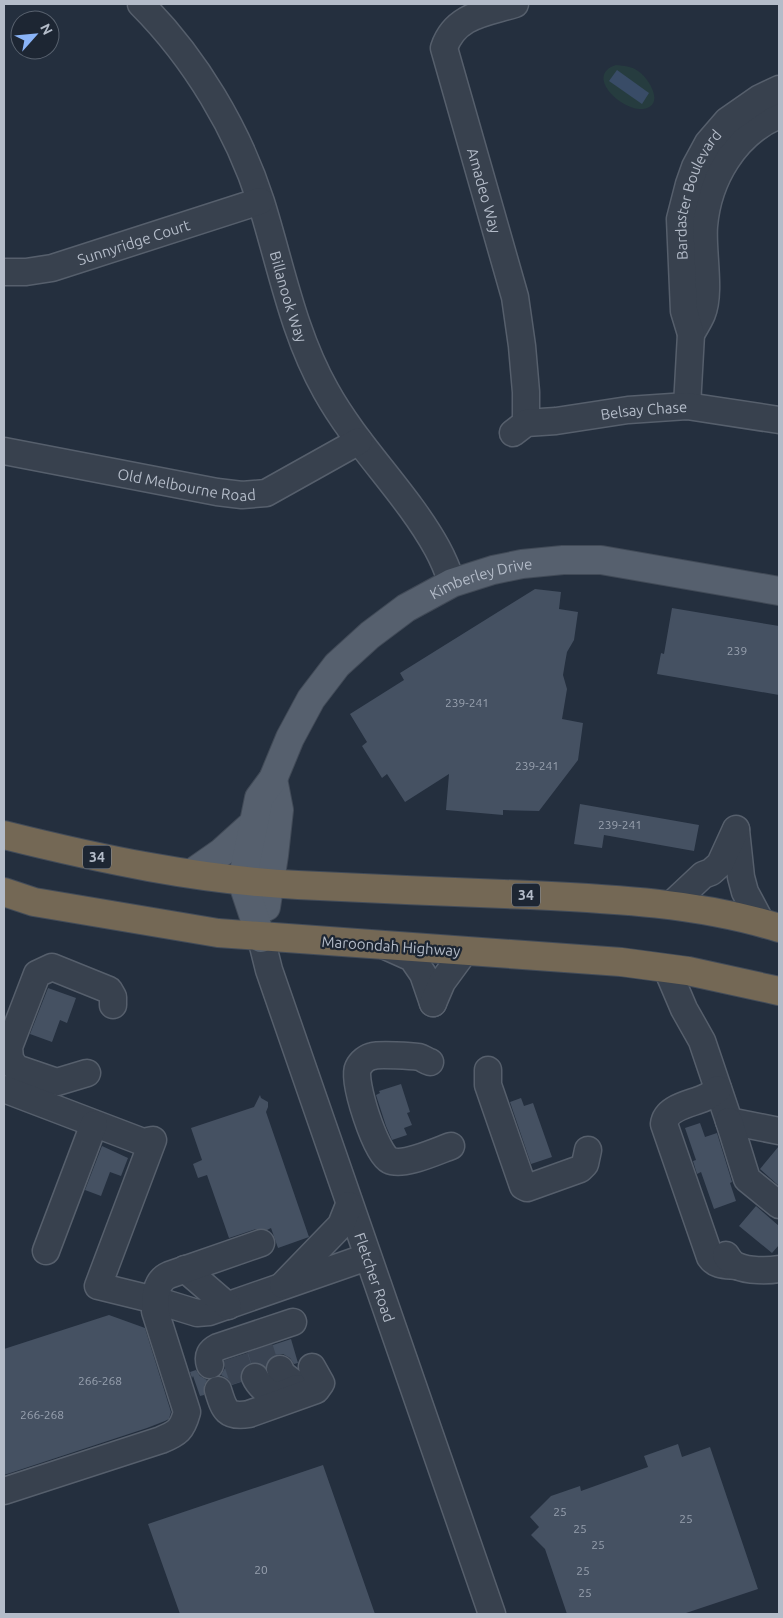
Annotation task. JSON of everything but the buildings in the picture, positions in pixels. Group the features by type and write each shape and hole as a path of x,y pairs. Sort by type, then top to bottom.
{"highway":[{"name":"34","path":"4,835 85,855 242,881 566,897 671,905 770,925"},
{"name":"Maroondah Highway","path":"4,892 34,902 218,934 621,962 688,971 779,991"}],"main road":[{"name":"Kimberley Drive","path":"261,938 242,881 259,798 273,779 290,738 311,699 337,665 370,635 406,608 452,582 522,564 563,560 601,560 779,591"},
{"path":"261,938 279,810 273,779"},
{"path":"192,873 222,852 253,824"}],"street":[{"name":"Billanook Way","path":"141,4 188,59 211,95 248,166 294,315 307,350 326,391 359,442 415,513 438,549 452,582"},
{"name":"Amadeo Way","path":"515,4 463,21 452,31 444,48 515,297 526,392 519,428"},
{"name":"Bardaster Boulevard","path":"687,406 691,334 684,311 680,219 688,184 704,150 727,121 760,98 779,89"},
{"name":"Bardaster Boulevard","path":"691,334 703,313 706,294 704,227 708,203 716,178 730,155 745,138 779,115"},
{"name":"Sunnyridge Court","path":"4,272 26,272 52,268 260,201"},
{"name":"Belsay Chase","path":"519,428 628,410 687,406 779,420"},
{"name":"Old Melbourne Road","path":"4,451 217,492 242,495 266,492 288,482 359,442"},
{"path":"671,905 703,875 711,872 720,864 736,829 741,877 745,892 770,925"},
{"name":"Fletcher Road","path":"261,938 269,970 349,1205 492,1614"},
{"path":"383,944 412,958 423,974 433,1003 442,982 464,952"},
{"path":"87,1073 61,1073 21,1054 13,1035 37,974 46,968 52,967 109,990 113,997 113,1005"},
{"path":"668,969 684,1009 702,1041 746,1179 779,1205"},
{"path":"430,1062 419,1057 377,1056 368,1058 358,1067 356,1074 360,1093 374,1135 381,1151 388,1160 401,1163 452,1146"},
{"path":"488,1070 488,1084 523,1186 527,1188 580,1169 585,1164 588,1150"},
{"path":"4,1089 143,1142 153,1140 98,1286 198,1313 209,1312 367,1257"},
{"path":"718,1089 706,1097 679,1107 665,1118 664,1124 672,1144 686,1152 690,1158 721,1244 730,1261 736,1266 747,1268 779,1269"},
{"path":"729,1121 779,1131"},
{"path":"46,1251 94,1124"},
{"path":"280,1288 341,1225 349,1205"},
{"path":"4,1492 177,1433 184,1423 187,1412 155,1311 155,1300 159,1283 164,1277 261,1244"},
{"path":"185,1270 228,1306"},
{"path":"253,1362 320,1380 322,1383 320,1388 259,1410 249,1397 253,1362 293,1322"}],"green space":[{"path":"616,65 633,68 647,79 654,98 650,107 643,109 634,108 616,99 609,91 605,84 604,76 607,70"}],"water":[{"path":"617,70 649,93 642,104 609,81"}],"tunnel":[{"path":"260,1348 268,1373"},
{"path":"235,1357 243,1381"}]}
